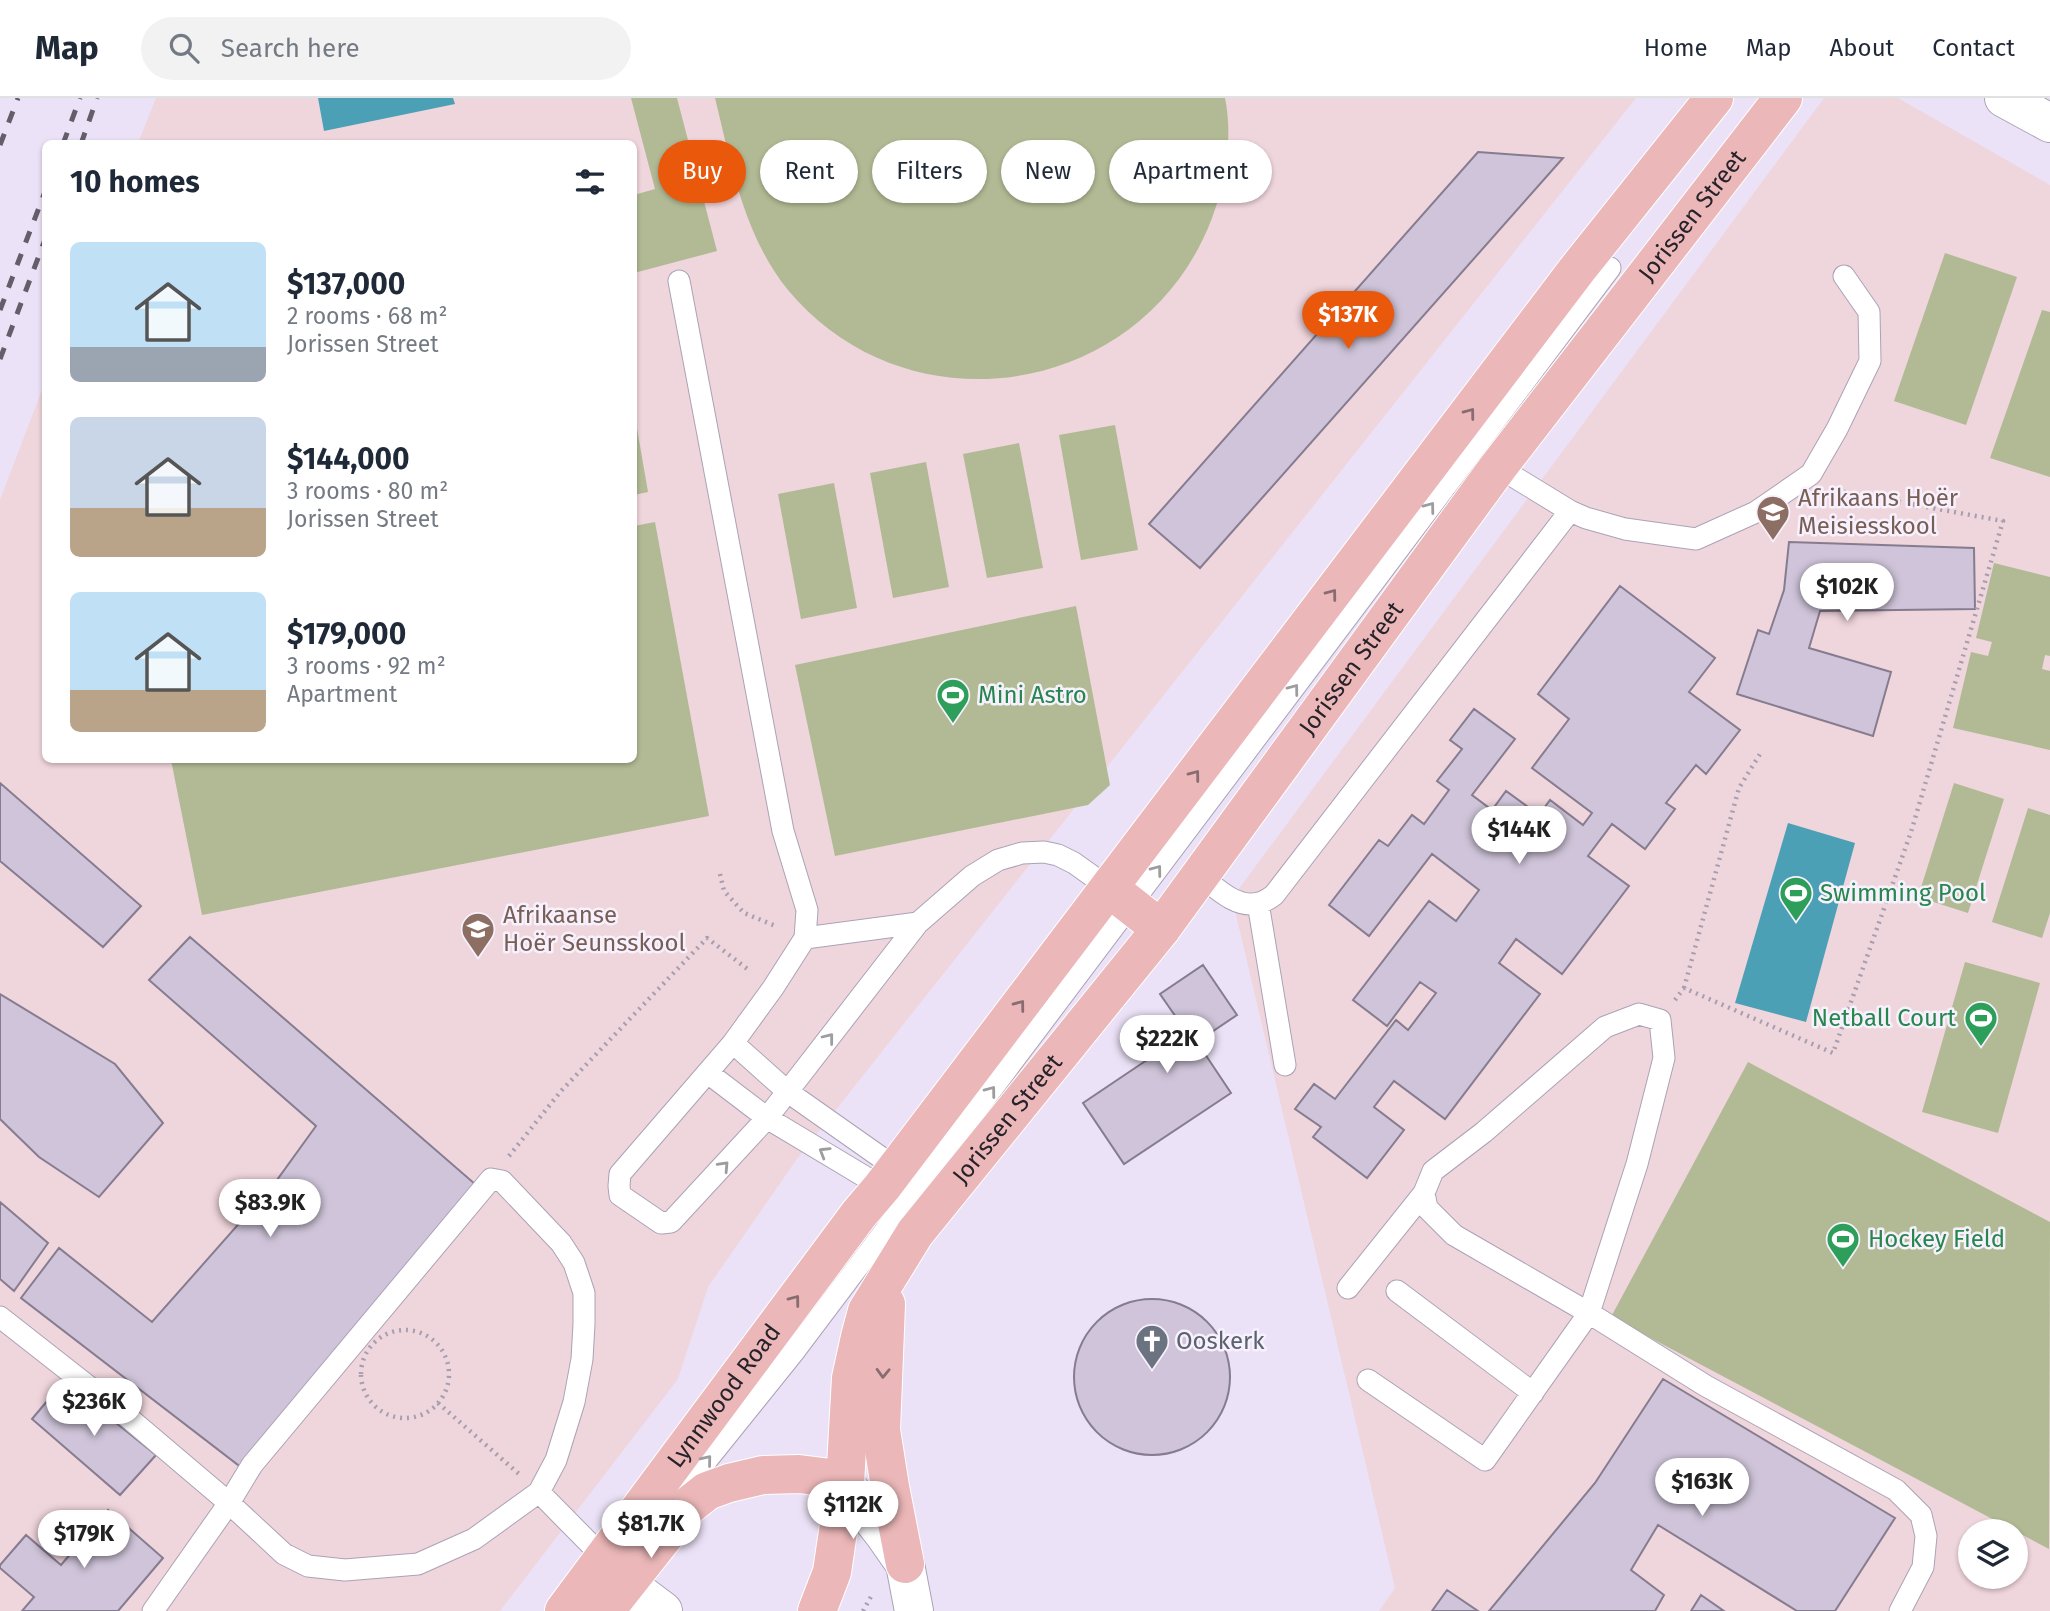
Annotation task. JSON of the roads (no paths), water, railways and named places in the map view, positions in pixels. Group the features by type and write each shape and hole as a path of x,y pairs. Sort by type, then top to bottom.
{"main road":[{"name":"Jorissen Street","path":"890,1210 1137,910 1714,98"},
{"path":"1593,270 1738,98"},
{"name":"Jorissen Street","path":"890,1210 1137,910 1200,876 1498,467 1783,98"},
{"path":"890,1210 881,1430 905,1564"},
{"name":"Lynnwood Road","path":"564,1611 618,1570 890,1210"},
{"path":"817,1611 832,1572 838,1481 851,1378 867,1311 887,1280"},
{"path":"605,1611 618,1570 707,1491 764,1475 799,1474 838,1481"}],"street":[{"path":"2004,98 2050,123"},
{"path":"838,1481 884,1534 905,1564 914,1611"},
{"path":"618,1570 639,1593 663,1611"}],"lane":[{"name":"Jorissen Street","path":"1137,910 1759,98"},
{"path":"1498,467 1570,512 1625,529 1696,539 1756,512 1811,474 1837,429 1870,361 1869,312 1844,276"},
{"path":"679,281 783,831 807,910 805,938 773,988 733,1043 620,1174 620,1195 661,1223 671,1222 767,1118 918,923 972,876 998,860 1022,853 1044,852 1058,855 1074,863 1137,910"},
{"path":"1200,876 1225,895 1241,903 1258,903 1274,895 1570,512"},
{"path":"1258,903 1285,1065"},
{"path":"805,938 918,923"},
{"path":"1348,1288 1424,1194 1433,1171 1484,1132 1605,1027 1639,1014 1660,1020 1664,1059 1637,1164 1589,1313 1485,1460 1368,1380"},
{"path":"733,1043 788,1092 890,1210"},
{"path":"708,1073 890,1210"},
{"path":"0,1317 130,1419 229,1503 284,1554 308,1566 345,1570 418,1564 474,1539 539,1492 556,1460 574,1402 582,1359 584,1293 574,1263 561,1243 502,1181 491,1179 252,1465 229,1503 153,1611"},
{"path":"1424,1194 1427,1208 1454,1235 1589,1313 1706,1386 1896,1490 1921,1515 1926,1535 1923,1567 1900,1611"},
{"path":"809,1611 824,1569 838,1481 835,1379 844,1340 890,1210"},
{"path":"1397,1291 1533,1393"},
{"path":"539,1492 618,1570"},
{"name":"Lynnwood Road","path":"590,1611 618,1570"}],"water":[{"path":"318,98 453,98 455,104 324,131"},
{"name":"Swimming Pool","path":"1788,823 1855,843 1806,1022 1735,1003"}],"railway":[{"path":"0,145 18,98"},
{"path":"64,140 80,98"},
{"path":"82,140 97,98"},
{"path":"0,310 42,200"},
{"path":"0,359 42,248"}],"place":[{"name":"Afrikaans Hoër Meisiesskool","path":"1773,542"},
{"name":"Mini Astro","path":"953,725"},
{"name":"Swimming Pool","path":"1796,923"},
{"name":"Afrikaanse Hoër Seunsskool","path":"478,959"},
{"name":"Netball Court","path":"1981,1048"},
{"name":"Hockey Field","path":"1843,1269"},
{"name":"Ooskerk","path":"1152,1371"}]}
